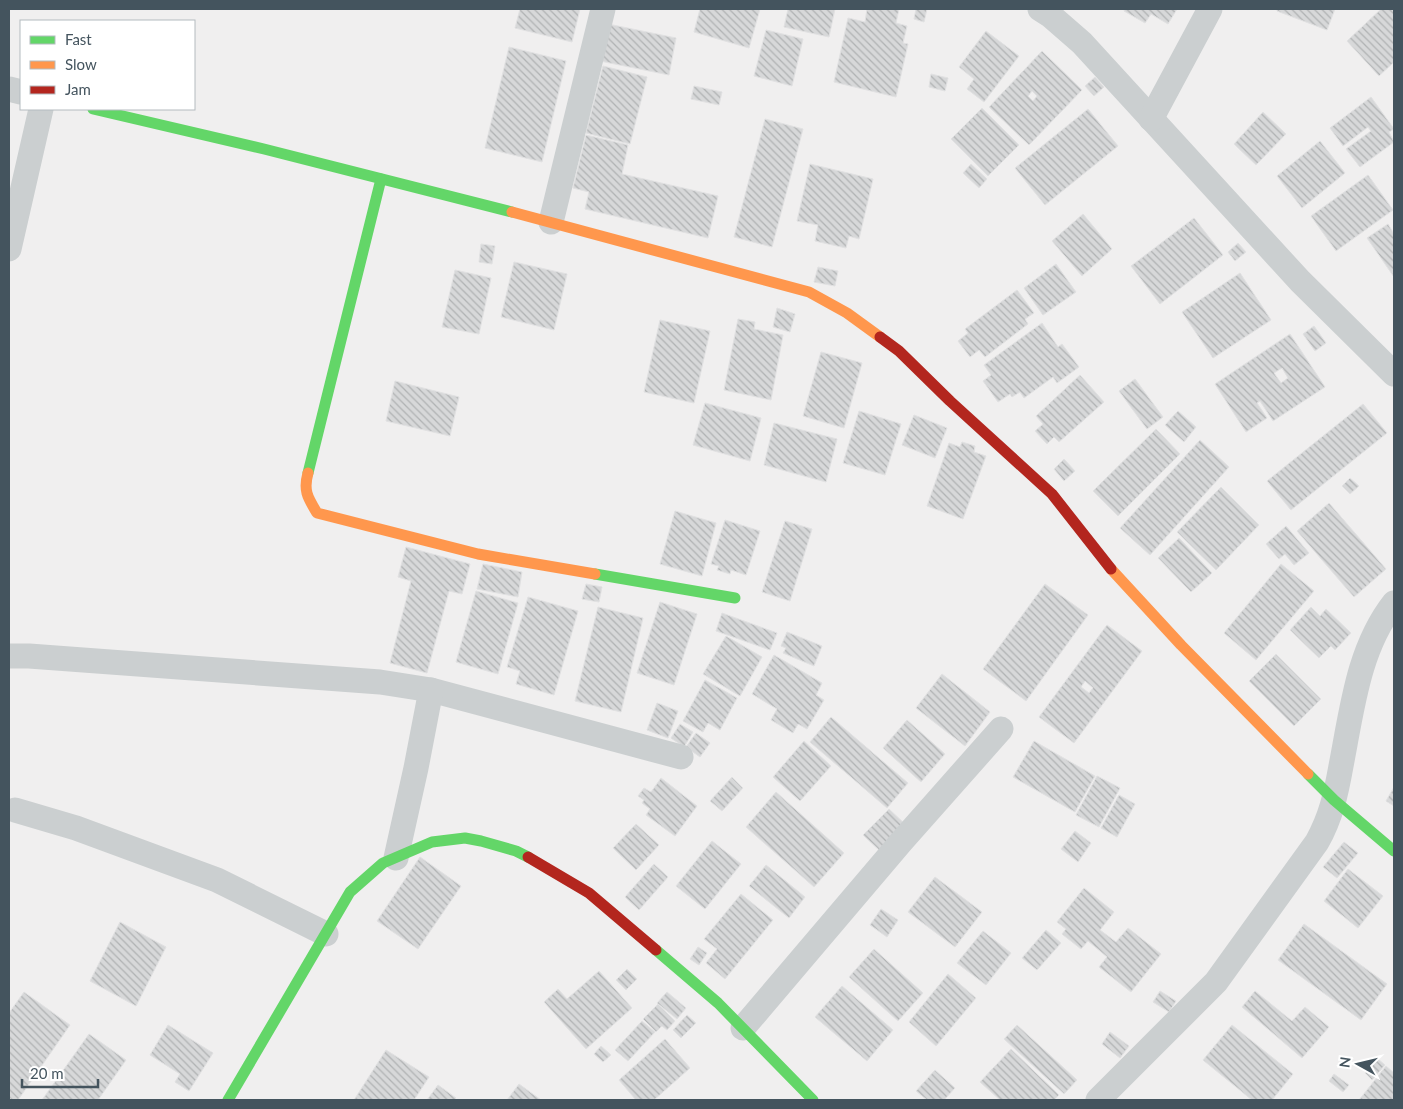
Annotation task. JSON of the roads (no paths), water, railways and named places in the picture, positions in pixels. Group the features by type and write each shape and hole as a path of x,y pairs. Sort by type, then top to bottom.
{"street":[{"path":"551,222 603,9"},
{"path":"1040,9 1082,43 1300,281 1394,374"},
{"path":"1151,119 1210,9"},
{"path":"9,248 41,110"},
{"path":"97,110 381,178 810,292 847,313 899,351 950,402 1052,494 1104,561 1181,645 1334,800 1394,851"},
{"path":"381,178 304,484 307,498 317,513 478,554 735,598"},
{"path":"1098,1100 1216,982 1326,826 1334,800 1360,672 1377,630 1394,603"},
{"path":"9,656 380,682 431,690 682,756"},
{"path":"396,858 431,690"},
{"path":"743,1028 1000,729"},
{"path":"15,810 76,828 216,880 326,934"},
{"path":"232,1099 350,892 383,863 432,842 464,838 481,840 516,851 589,893 718,1003 813,1100"}]}
